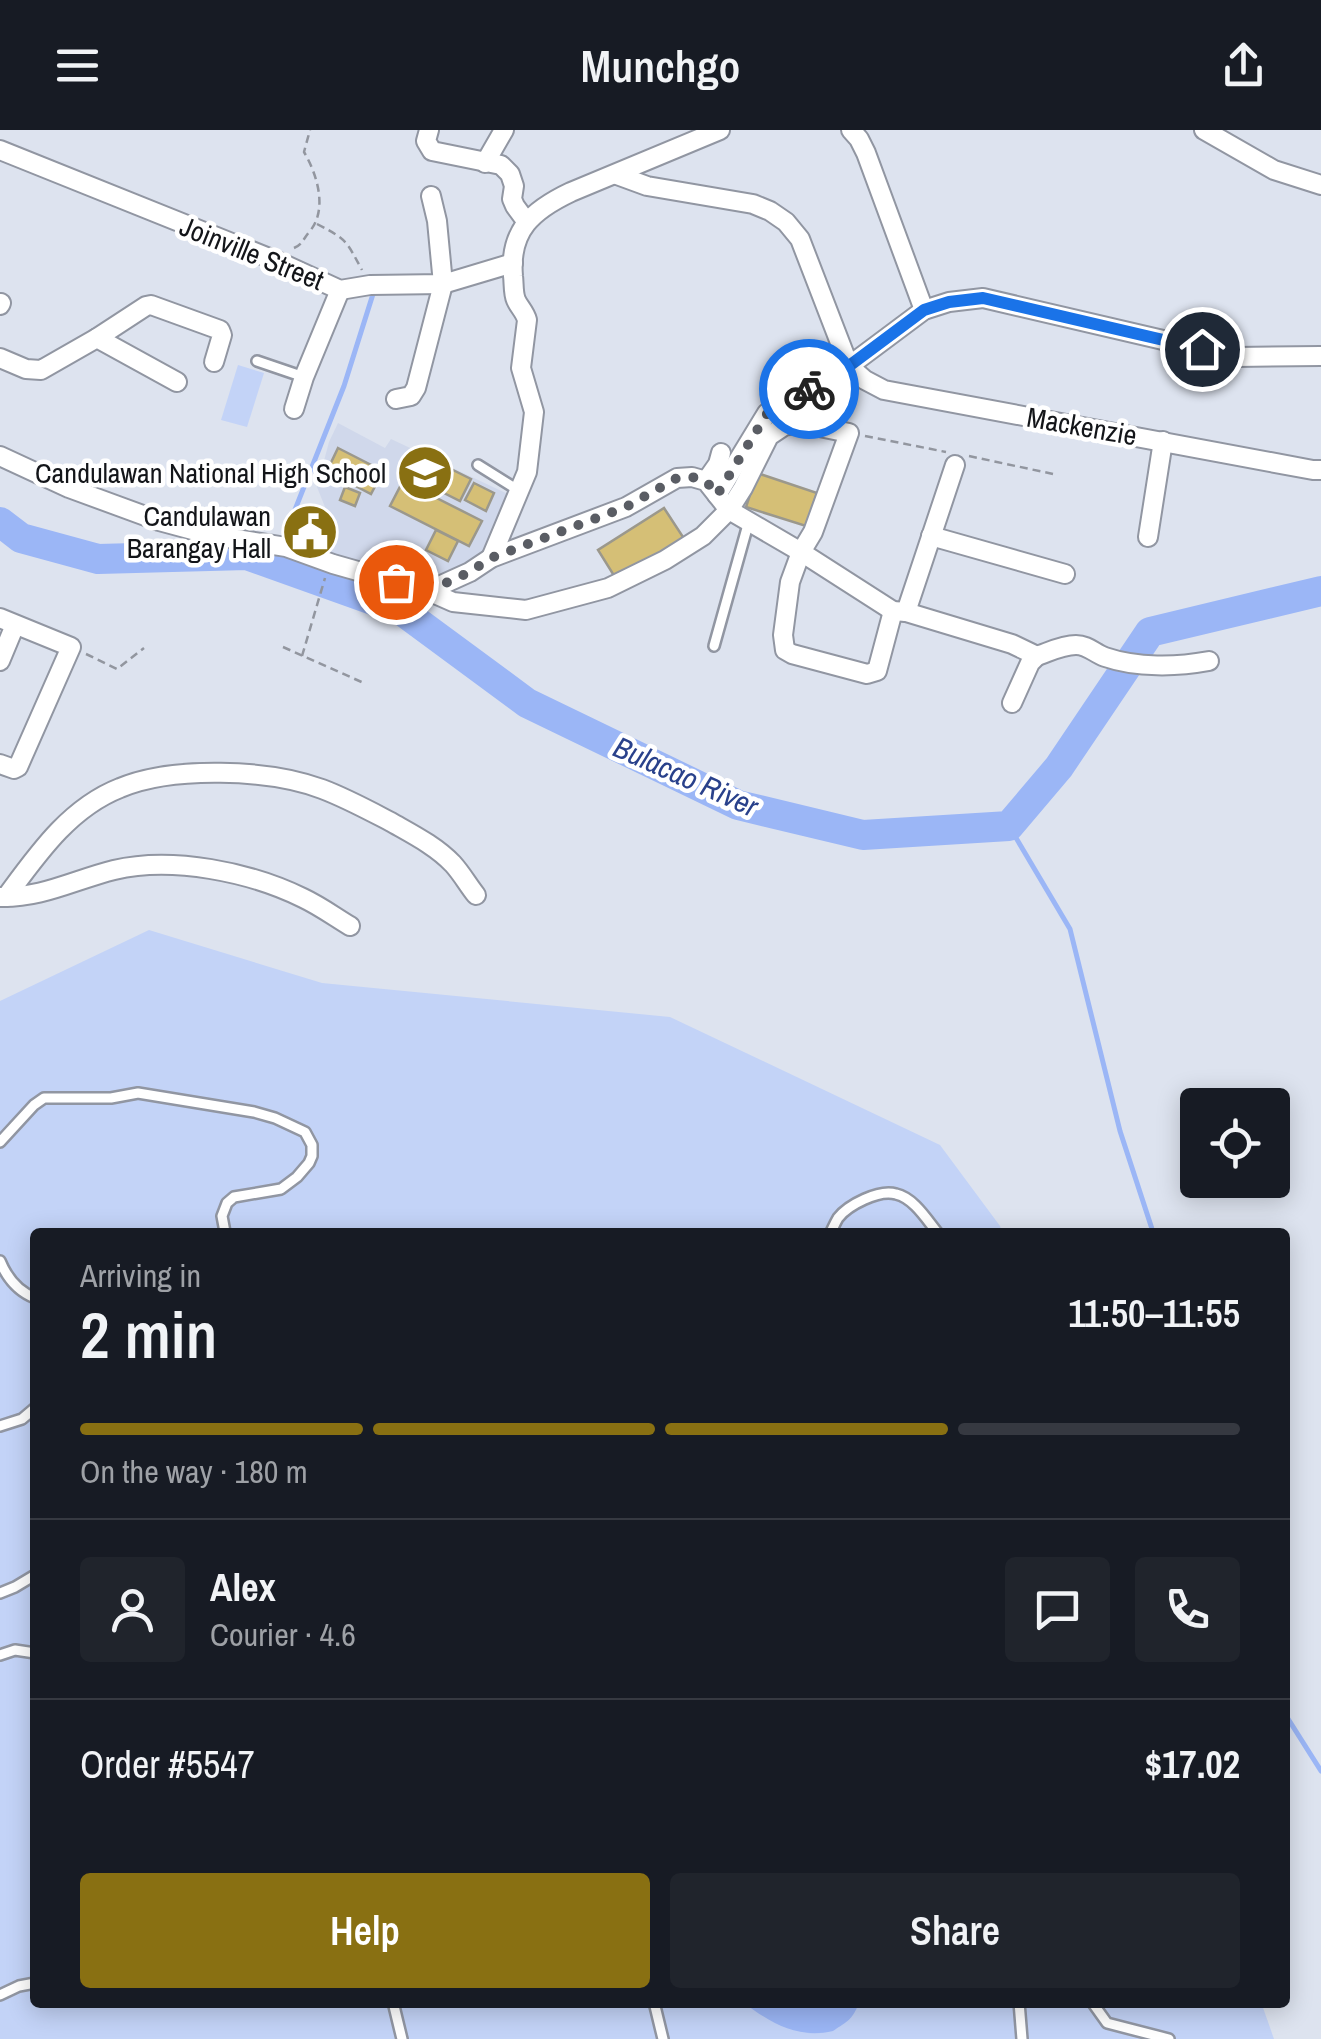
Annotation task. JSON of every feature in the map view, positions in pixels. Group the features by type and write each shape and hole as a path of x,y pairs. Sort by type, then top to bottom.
{"street":[{"path":"429,130 426,141 432,151 501,165 510,174 514,186 512,199 526,220"},
{"path":"485,164 504,130"},
{"path":"491,558 527,472 534,412 521,368 527,320 515,295 513,263 526,220 548,203 720,130"},
{"path":"851,130 866,153 924,310"},
{"path":"1204,130 1274,170 1321,185"},
{"name":"Joinville Street","path":"0,150 340,290 370,284 444,284 513,263"},
{"path":"617,175 647,186 753,204 786,222 800,238 849,366"},
{"path":"396,399 411,396 416,388 444,284 431,196"},
{"path":"294,409 340,290"},
{"path":"0,456 69,488 159,521 212,536 283,546 453,602 526,610 608,588 666,560 703,536 717,496 767,414 849,366 924,310 949,302 983,298 1236,356 1321,356"},
{"path":"0,358 26,369 41,370 151,304 220,330 214,362"},
{"path":"96,338 177,382"},
{"name":"Mackenzie","path":"849,366 884,390 1321,470"},
{"path":"717,496 754,468 768,436 784,426 800,423 849,432 814,532 801,552 790,582 784,646 787,652 874,673 961,460"},
{"path":"1148,537 1163,441"},
{"path":"717,496 720,454"},
{"path":"428,591 491,558 626,507 677,478 692,477 749,521 899,612 1012,644 1037,656"},
{"path":"932,536 1065,574"},
{"path":"0,661 8,622 72,647 18,767 0,764"},
{"path":"1012,704 1037,656 1072,645 1141,663 1182,666 1210,661"},
{"path":"3,897 66,823 104,796 165,775 222,773 268,776 319,787 367,809 422,839 452,863 476,895"},
{"path":"3,897 44,894 117,869 155,864 195,867 263,882 304,899 350,926"}],"lane":[{"path":"258,361 304,378"},
{"path":"478,465 520,492"},
{"path":"714,646 749,521"},
{"path":"0,1142 44,1098 112,1098 130,1093 254,1112 306,1132 312,1145 310,1164 281,1189 234,1197 226,1203 224,1228"},
{"path":"832,1228 840,1215 858,1204 875,1195 896,1193 913,1204 934,1228"},
{"path":"0,1261 7,1277 30,1296"},
{"path":"0,1426 30,1412"},
{"path":"0,1593 30,1578"},
{"path":"0,1655 15,1650 30,1652"},
{"path":"0,1995 30,1984"},
{"path":"395,2008 402,2039"},
{"path":"655,2008 663,2039"},
{"path":"1019,2008 1022,2039"},
{"path":"1096,2008 1107,2023 1169,2039"}],"path":[{"path":"278,262 286,251 300,246 316,224 320,197 304,152 310,130"},
{"path":"316,224 349,245 370,284"},
{"path":"849,432 948,452 961,460 1053,474"},
{"path":"302,656 325,578"},
{"path":"283,646 366,684"},
{"path":"72,647 116,669 144,648"}],"shaded area":[{"path":"238,365 264,373 247,427 221,420"},
{"path":"338,423 385,448 391,439 514,497 485,556 460,571 417,584 314,552 329,517 317,487"},
{"path":"149,930 322,983 670,1017 940,1145 1001,1228 30,1228 30,2008 1263,2008 1274,2039 0,2039 0,1001"}],"water":[{"path":"752,2008 856,2008 833,2031 820,2033 786,2028"}],"building":[{"path":"338,448 383,471 371,494 327,471"},
{"path":"417,454 446,468 434,492 405,478"},
{"path":"451,469 471,479 460,501 440,491"},
{"path":"757,473 817,493 806,526 746,507"},
{"path":"403,481 482,521 469,546 390,506"},
{"path":"474,483 494,493 486,511 465,500"},
{"path":"345,487 360,493 355,506 340,500"},
{"path":"664,508 685,540 618,582 598,550"},
{"name":"Candulawan Barangay Hall","path":"308,512 326,519 313,551 295,545"},
{"path":"436,530 458,541 448,561 426,550"}],"waterway":[{"path":"283,540 344,386 373,294"},
{"name":"Bulacao River","path":"0,522 21,538 98,559 247,555 401,610 527,703 738,805 863,835 1009,826 1059,767 1150,632 1321,591"},
{"path":"274,565 279,550"},
{"path":"1009,826 1070,929 1120,1131 1152,1228"},
{"path":"1290,1722 1321,1771"}],"way so far":[{"path":"396,582 428,591 491,558 626,507 677,478 706,481 717,495 767,414 809,389"}],"place":[{"name":"Candulawan National High School","path":"425,473"},
{"name":"Candulawan Barangay Hall","path":"310,532"}],"route":[{"path":"809,389 849,366 924,310 983,298 1202,349"}]}
